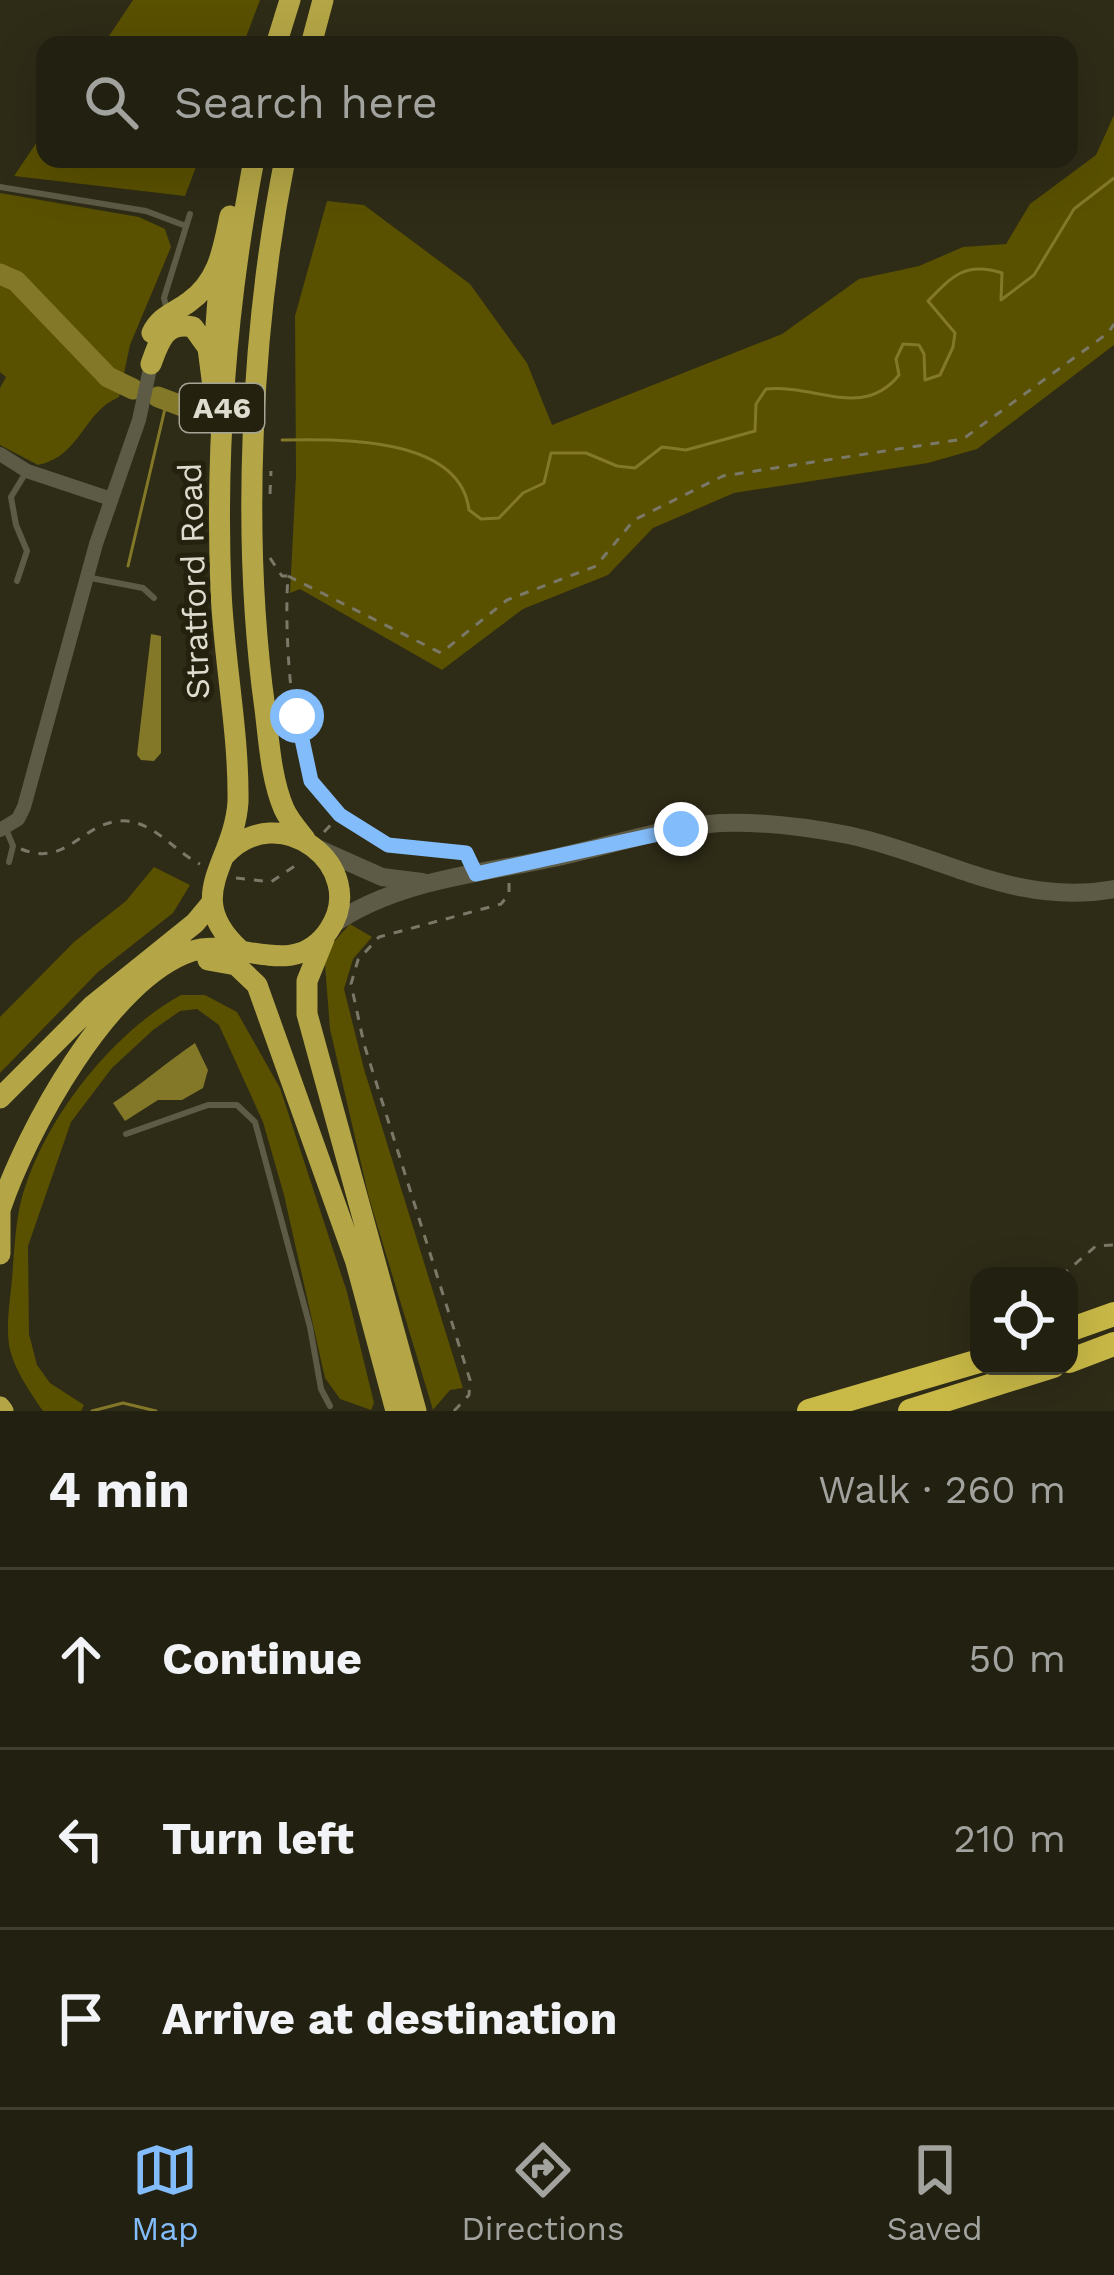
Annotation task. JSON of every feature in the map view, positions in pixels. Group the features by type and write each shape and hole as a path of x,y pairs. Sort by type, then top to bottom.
{"highway":[{"path":"281,36 291,0"},
{"path":"313,36 323,0"},
{"path":"221,586 212,459 213,372 223,253 240,168"},
{"name":"Stratford Road","path":"210,905 227,866 239,794 221,586 220,457 226,360 253,168"},
{"name":"Stratford Road","path":"284,168 267,269 260,363 254,464 255,590 275,775 283,806 336,883 338,897 329,929"},
{"path":"152,364 153,331 207,286 223,253"},
{"path":"152,364 164,334 184,325 204,339 213,372"},
{"path":"227,866 237,845 267,832 310,846"},
{"path":"0,1098 92,1006 195,923 210,905 221,930 270,978 305,1076 357,1265"},
{"path":"0,1254 0,1210 35,1125 119,1005 174,960 207,948 291,954 329,929"},
{"path":"329,929 309,972 308,1014 405,1405"},
{"path":"95,1037 151,988 183,968 212,960 245,971 263,999 405,1405"},
{"path":"1078,1327 1114,1314"},
{"path":"1078,1357 1114,1344"},
{"path":"809,1411 970,1363"},
{"path":"910,1411 1024,1375"}],"main road":[{"path":"329,929 366,903 427,883 681,829 748,822 854,836 1026,890 1056,895 1114,889"},
{"path":"310,846 382,877 427,883"}],"street":[{"name":"Stratford Road","path":"3,829 22,813 152,364"},
{"path":"0,454 27,471 111,499"}],"lane":[{"path":"0,187 146,211 186,226"},
{"path":"168,314 164,298 190,214"},
{"path":"17,581 28,551 10,497 27,471"},
{"path":"87,577 143,588 154,598"},
{"path":"3,829 13,846 9,862"},
{"path":"126,1134 208,1105 236,1105 255,1122 330,1406"}],"path":[{"path":"269,543 269,556 282,576 441,652 507,600 596,566 634,520 723,476 963,439 1108,333 1114,323"},
{"path":"269,500 271,470"},
{"path":"288,576 289,665 314,787 340,815 388,845 466,853 476,874"},
{"path":"227,866 255,883 271,882 340,815"},
{"path":"13,846 46,856 98,827 124,821 152,830 200,864"},
{"path":"454,1411 469,1395 470,1380 364,1044 351,984 358,960 379,937 501,904 509,889 507,868"},
{"path":"1072,1267 1096,1246 1114,1245"}],"shaded area":[{"path":"133,0 260,0 246,36 109,36"},
{"path":"1114,115 1114,345 977,449 928,463 734,493 653,528 608,575 523,609 442,670 300,589 290,593 296,475 295,316 327,201 364,205 470,284 527,363 552,425 782,334 859,279 919,266 963,247 1006,244 1030,204 1096,155"},
{"path":"36,143 36,168 196,168 185,196 14,176"},
{"path":"0,193 139,217 165,229 171,247 130,345 119,397 97,413 64,453 38,465 0,445 0,388 6,377 0,372"},
{"path":"151,634 161,636 161,753 154,761 137,755"},
{"path":"154,867 190,885 173,913 98,972 0,1073 0,1017 74,942 126,901"},
{"path":"350,924 372,937 353,959 344,989 364,1069 463,1388 450,1390 433,1410 369,1198 330,1029 325,965 330,946"},
{"path":"181,995 205,995 237,1012 280,1088 347,1292 374,1403 371,1410 340,1399 325,1378 263,1122 219,1025 197,1009 180,1011 153,1030 112,1068 71,1122 28,1246 29,1334 37,1365 50,1383 84,1405 81,1411 43,1411 18,1371 9,1345 8,1320 17,1223 29,1175 61,1114 104,1057 154,1012"},
{"path":"195,1043 208,1070 203,1088 182,1100 158,1100 125,1121 113,1103"}],"waterway":[{"path":"282,440 364,442 421,455 444,468 461,486 469,510 481,519 499,518 523,493 544,483 551,453 586,453 635,468 662,447 686,450 755,431 756,404 766,389 854,398 870,395 899,375 896,359 903,344 919,345 925,380 940,375 955,333 928,301 952,278 979,269 1002,273 1001,300 1034,275 1074,209 1114,178"},
{"path":"0,274 16,281 108,377 133,389"},
{"path":"158,397 198,412"},
{"path":"128,566 167,400"},
{"path":"92,1411 123,1403 156,1411"}],"route":[{"path":"297,716 311,781 327,804 388,845 458,849 466,853 476,874 681,829"}]}
